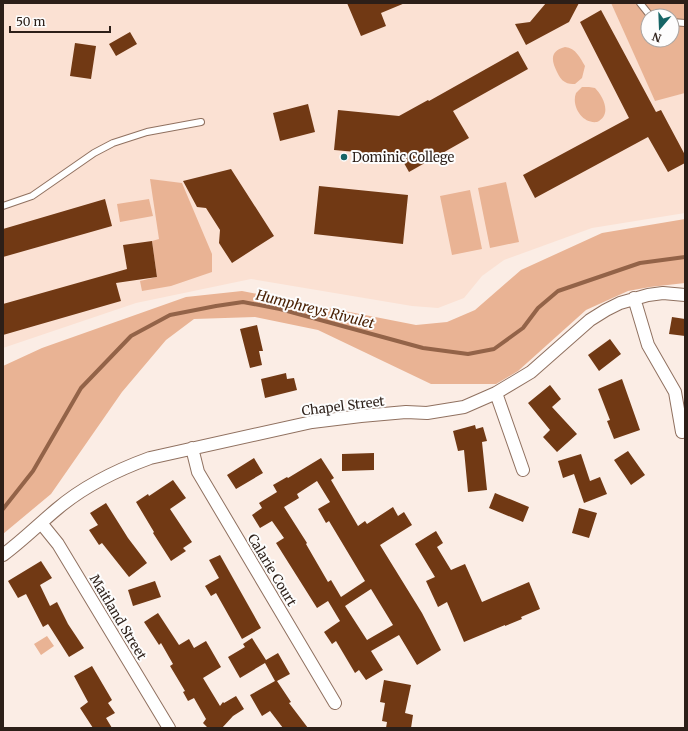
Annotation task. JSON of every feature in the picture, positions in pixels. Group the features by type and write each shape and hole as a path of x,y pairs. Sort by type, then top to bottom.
{"street":[{"name":"Chapel Street","path":"3,555 58,508 81,492 131,465 150,458 192,448 329,420 391,414 427,413 464,407 496,393 531,372 590,320 606,310 634,298 663,293 685,295"},
{"path":"634,298 648,345 675,392 682,432"},
{"path":"496,393 523,470"},
{"name":"Calarie Court","path":"192,448 198,472 334,703"},
{"name":"Maitland Street","path":"41,523 58,544 169,728"}],"lane":[{"path":"3,206 32,196 94,153 113,142 147,132 202,122"}],"shaded area":[{"name":"Dominic College","path":"3,3 611,3 655,100 685,93 685,213 592,228 504,260 482,276 464,298 438,308 412,306 251,279 136,303 3,348"},
{"path":"611,3 685,3 685,93 655,101"},
{"path":"565,47 575,51 585,66 582,78 575,84 570,84 562,80 554,64 554,54"},
{"path":"582,87 595,88 604,101 604,115 602,119 597,122 592,122 582,117 576,108 576,93"},
{"path":"150,179 182,183 212,254 212,272 171,286 142,291 140,281 157,277 152,241 159,239"},
{"path":"506,182 519,242 490,248 478,188"},
{"path":"470,190 482,249 452,255 440,196"},
{"path":"149,199 153,216 120,222 117,204"},
{"path":"685,219 685,283 628,291 586,310 518,371 496,384 431,384 318,330 255,317 194,319 166,340 122,392 51,494 3,534 3,366 42,348 186,297 242,291 416,325 447,322 475,310 521,270 602,233"},
{"path":"47,636 54,646 41,655 34,644"}],"building":[{"path":"347,3 405,3 381,13 386,26 361,36"},
{"path":"546,3 579,3 569,22 526,45 515,24 530,22"},
{"path":"601,10 656,112 661,110 685,155 685,163 668,172 648,137 535,198 523,175 629,118 580,22"},
{"path":"130,32 137,44 116,56 109,44"},
{"path":"75,43 96,46 91,79 70,76"},
{"path":"518,51 528,69 453,111 469,138 409,172 400,156 334,150 338,110 399,116 428,100 429,101"},
{"path":"308,104 315,132 280,141 273,113"},
{"path":"231,169 274,236 232,263 219,243 220,230 206,208 197,207 183,181"},
{"path":"319,186 408,195 403,244 314,234"},
{"path":"105,199 112,226 3,257 3,229"},
{"path":"152,241 157,277 116,283 121,301 3,335 3,304 127,269 123,245"},
{"path":"672,317 685,319 685,336 669,334"},
{"path":"257,325 263,351 259,351 262,365 250,368 240,329"},
{"path":"610,339 621,354 599,371 588,355"},
{"path":"286,373 287,379 294,378 297,390 265,398 261,379"},
{"path":"622,379 640,430 614,439 607,421 610,420 598,389"},
{"path":"550,385 561,399 552,407 577,434 557,452 543,437 550,430 528,403"},
{"path":"475,425 476,429 483,427 487,441 482,442 487,490 468,492 464,450 458,451 453,431"},
{"path":"628,451 645,475 631,485 614,460"},
{"path":"374,453 374,470 342,471 342,454"},
{"path":"581,454 590,481 600,477 607,494 584,503 574,474 563,478 558,461"},
{"path":"254,458 263,473 236,489 227,475"},
{"path":"321,458 334,478 331,480 358,526 365,521 367,524 393,507 398,516 404,512 412,525 380,545 422,613 441,650 417,665 399,635 371,651 383,670 366,680 359,670 355,673 336,641 332,644 324,632 340,621 328,601 317,608 276,543 284,538 272,521 260,528 252,515 262,508 259,503 277,492 273,485 287,477 288,478","holes":["317,481 330,502 318,509 326,523 329,521 365,581 341,597 331,580 328,582 306,544 307,543 284,507 299,498 297,494","371,589 393,625 367,640 345,606"]},
{"path":"173,480 186,498 170,509 192,542 183,548 186,551 171,561 136,502 148,494 149,496"},
{"path":"495,493 529,507 523,522 489,508"},
{"path":"106,503 128,538 147,563 129,577 102,543 99,545 89,530 98,525 90,513"},
{"path":"579,508 597,513 589,538 572,533"},
{"path":"436,531 443,543 437,547 451,570 465,564 482,602 529,582 540,609 521,617 522,619 464,642 447,602 438,607 426,581 435,577 415,544"},
{"path":"220,555 261,628 242,639 216,593 211,596 205,586 219,578 209,560"},
{"path":"41,561 52,578 40,585 50,606 57,602 68,624 84,648 69,657 48,624 43,627 26,594 18,598 8,581"},
{"path":"155,581 161,597 133,606 128,590"},
{"path":"158,613 179,645 189,639 194,648 206,641 221,667 203,678 220,706 223,702 224,703 236,696 244,709 233,716 222,728 208,728 203,723 206,719 194,698 188,701 183,692 185,691 170,666 173,664 161,643 159,645 144,622"},
{"path":"252,638 266,660 278,653 290,674 277,681 291,702 289,703 308,728 283,728 270,711 262,716 250,695 275,681 265,663 240,678 228,657 245,647 243,644"},
{"path":"92,666 112,700 108,703 115,713 106,718 112,728 93,728 80,708 88,702 74,676"},
{"path":"384,680 411,685 405,713 413,715 411,728 386,728 387,722 382,721 385,703 380,702"}],"waterway":[{"name":"Humphreys Rivulet","path":"3,509 33,471 81,388 131,336 170,315 243,302 280,309 423,348 468,354 494,349 523,328 538,308 558,291 640,263 685,257"}],"place":[{"name":"Dominic College","path":"344,157"}]}
